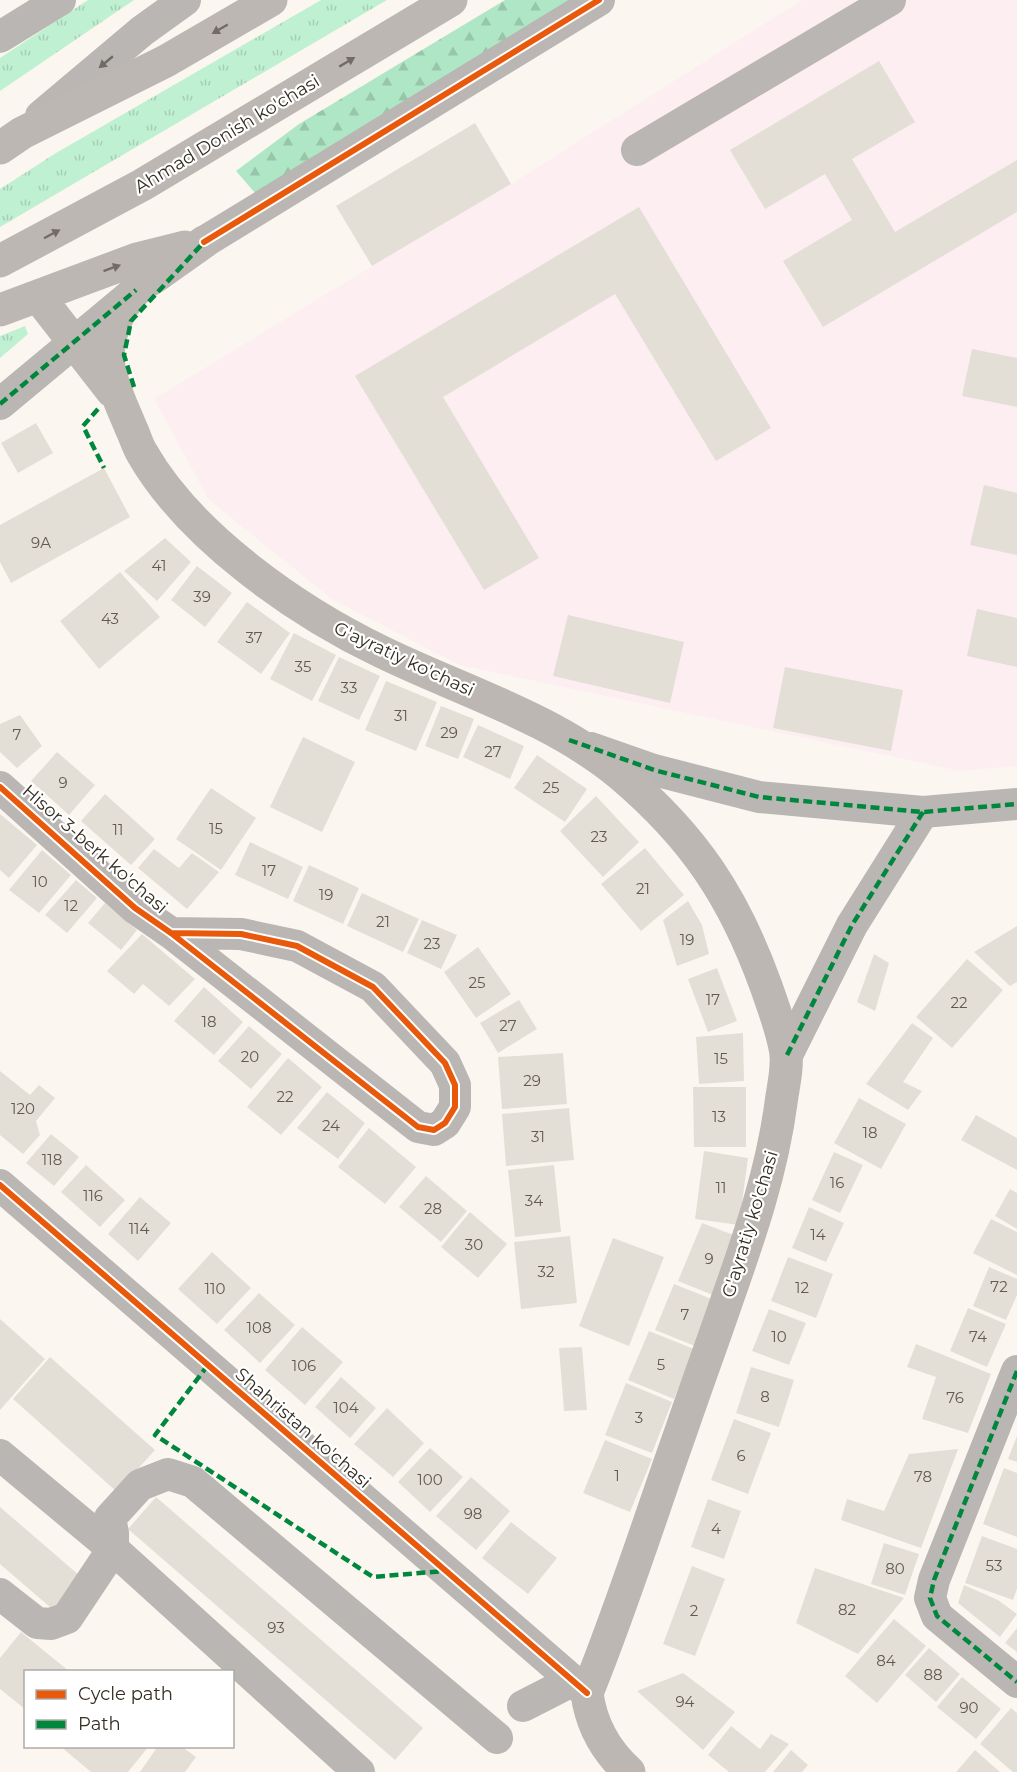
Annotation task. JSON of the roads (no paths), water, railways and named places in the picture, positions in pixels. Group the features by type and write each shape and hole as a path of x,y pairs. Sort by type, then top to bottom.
{"main road":[{"path":"11,140 166,61 271,0"},
{"name":"Ahmad Donish ko'chasi","path":"0,261 142,185 451,0"},
{"path":"117,397 109,366 110,338 120,313 136,290 204,242"},
{"path":"0,310 137,259 204,242"},
{"path":"38,296 117,397"},
{"name":"G'ayratiy ko'chasi","path":"117,397 141,451 183,509 246,566 281,593 334,627 383,652 493,700 569,740 616,771 654,804 687,840 717,879 740,921 758,965 787,1055 776,1139 754,1223 580,1687"},
{"path":"580,1687 598,1731 611,1753 629,1772"}],"street":[{"path":"0,37 60,0"},
{"path":"142,31 157,0"},
{"path":"11,140 142,31 185,0"},
{"path":"204,242 599,0"},
{"path":"637,150 890,0"},
{"path":"0,404 136,290"},
{"name":"G'ayratiy ko'chasi","path":"569,740 654,770 759,797 923,812 1017,804"},
{"name":"Hisor 3-berk ko'chasi","path":"0,787 135,908 171,933 418,1127 434,1130 445,1124 455,1107 455,1085 445,1063 373,987 297,946 241,934 171,933"},
{"path":"787,1055 852,925 923,812"},
{"name":"Shahristan ko'chasi","path":"0,1185 580,1687"},
{"path":"1017,1371 934,1580 930,1598 937,1616 1017,1682"},
{"path":"0,1455 112,1549 359,1772"},
{"path":"0,1594 37,1623 51,1624 66,1618 112,1549 111,1518 141,1485 168,1473 193,1482 497,1738"},
{"path":"523,1706 580,1687"}]}
